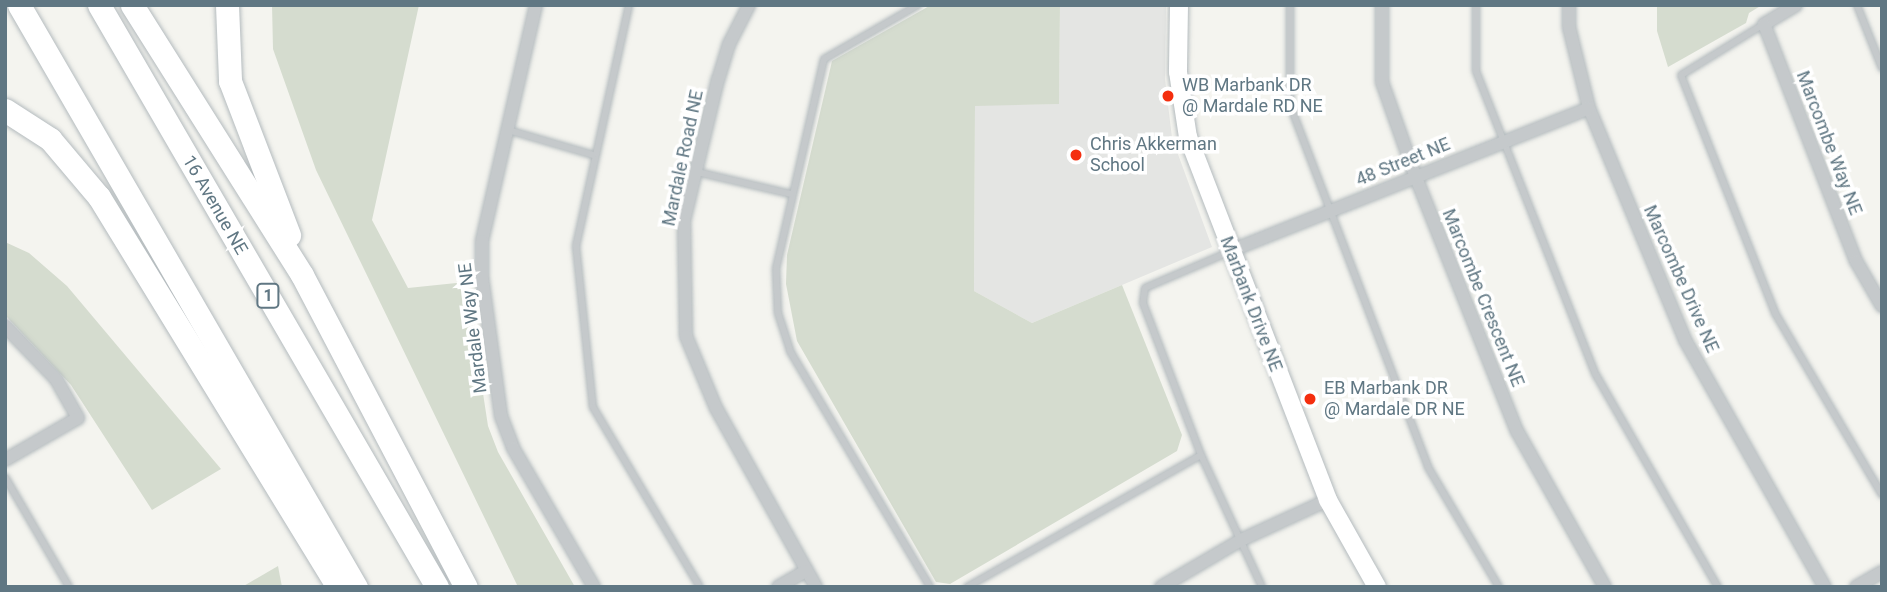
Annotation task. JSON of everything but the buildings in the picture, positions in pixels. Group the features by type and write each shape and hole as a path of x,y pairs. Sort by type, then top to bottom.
{"highway":[{"path":"19,5 356,587"},
{"name":"16 Avenue NE","path":"99,5 437,587"},
{"path":"132,5 302,275 466,587"},
{"path":"227,5 230,81 302,275"},
{"path":"5,9 162,253"},
{"path":"5,110 50,139 99,197 338,587"}],"street":[{"name":"Mardale Way NE","path":"536,5 482,241 501,416 513,449 594,587"},
{"name":"Mardale Road NE","path":"749,5 729,44 684,221 686,336 716,408 816,587"},
{"name":"Marbank Drive NE","path":"1179,5 1178,72 1188,137 1328,500 1377,587"},
{"name":"Marcombe Crescent NE","path":"1382,5 1382,82 1415,176 1517,432 1605,587"},
{"name":"Marcombe Drive NE","path":"1569,5 1569,27 1589,108 1685,340 1825,587"},
{"path":"1764,24 1796,5"},
{"name":"Marcombe Way NE","path":"1764,24 1856,261 1882,306"},
{"name":"48 Street NE","path":"1230,251 1589,108"},
{"path":"5,326 56,379 78,418 5,460"},
{"path":"1161,587 1241,540 1328,500"},
{"path":"778,587 807,571"},
{"path":"1856,587 1882,572"}],"lane":[{"path":"629,5 593,155 576,246 593,407 699,587"},
{"path":"918,5 824,59 776,268 778,313 790,351 930,587"},
{"path":"1290,5 1290,105 1429,467 1499,587"},
{"path":"1476,5 1476,71 1596,375 1717,587"},
{"path":"1857,5 1882,68"},
{"path":"1764,24 1681,75 1775,313 1882,495"},
{"path":"508,131 593,155"},
{"path":"697,173 791,194"},
{"path":"1230,251 1145,288 1143,303 1201,455 1262,587"},
{"path":"967,587 1201,455"},
{"path":"5,477 69,587"}],"shaded area":[{"path":"272,5 419,5 372,220 408,288 466,282 488,426 498,452 575,587 518,587 316,170 273,49"},
{"path":"931,5 1060,5 1059,104 975,106 974,291 1032,323 1122,285 1182,435 1177,451 950,584 936,582 797,341 786,284 787,255 832,61"},
{"name":"Chris Akkerman School","path":"1060,5 1166,5 1165,79 1172,138 1212,247 1032,323 974,291 975,105 1059,104"},
{"path":"1657,5 1762,5 1749,13 1746,23 1668,67 1657,31"},
{"path":"5,242 29,253 67,286 221,469 152,510 71,385 5,315"},
{"path":"278,566 282,587 242,587"}],"place":[{"name":"WB Marbank DR @ Mardale RD NE","path":"1168,96"},
{"name":"Chris Akkerman School","path":"1076,155"},
{"name":"EB Marbank DR @ Mardale DR NE","path":"1310,399"}]}
